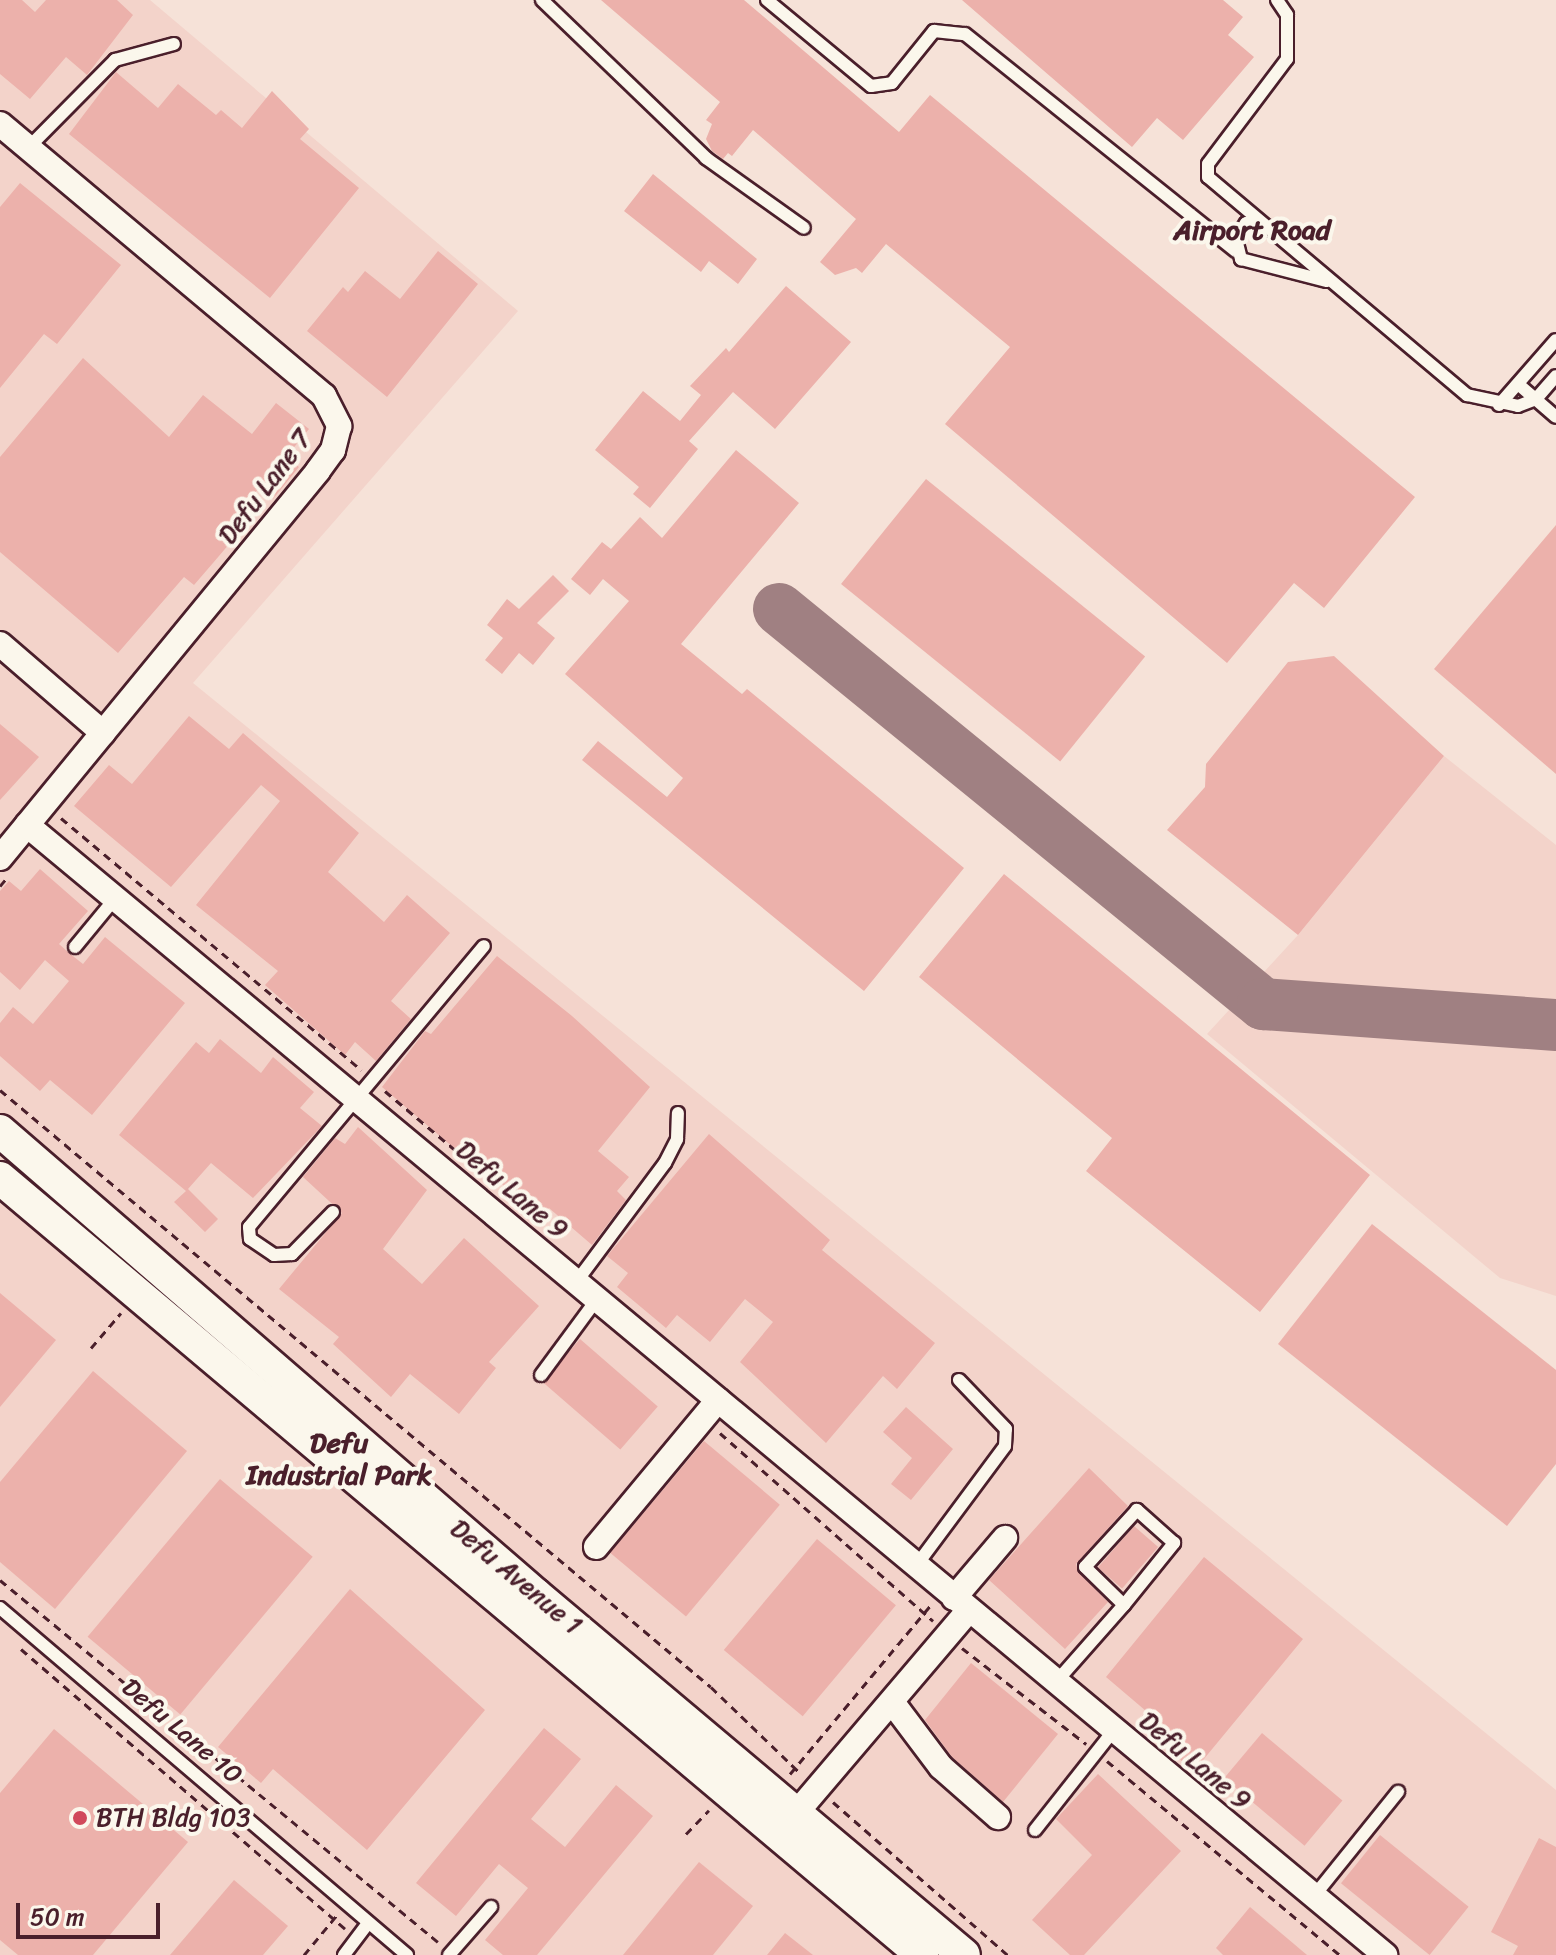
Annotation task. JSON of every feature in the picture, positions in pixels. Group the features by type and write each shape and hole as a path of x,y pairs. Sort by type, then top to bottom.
{"main road":[{"name":"Defu Avenue 1","path":"0,1131 536,1595 790,1800 964,1955"},
{"name":"Defu Avenue 1","path":"0,1178 516,1617 790,1800 922,1955"}],"street":[{"name":"Defu Lane 7","path":"0,124 324,396 339,426 333,450 318,471 103,733 34,830 0,858"},
{"path":"0,644 103,733"},
{"name":"Defu Lane 9","path":"34,830 1385,1955"},
{"path":"596,1547 718,1400"},
{"path":"790,1800 1005,1538"},
{"path":"790,1800 892,1702 956,1600"},
{"path":"892,1702 926,1751 998,1817"}],"lane":[{"path":"542,0 706,158 804,228"},
{"path":"767,0 871,86 892,83 934,31 965,34 1248,263 1329,282"},
{"path":"1277,0 1290,33 1287,59 1206,170 1255,221 1467,395 1499,405 1518,406 1536,399 1556,376"},
{"path":"28,148 115,60 174,44"},
{"path":"1236,251 1241,230 1255,221"},
{"path":"1499,405 1556,340"},
{"path":"1518,384 1556,417"},
{"path":"75,947 117,896"},
{"path":"333,1212 292,1254 274,1255 250,1239 249,1227 484,946"},
{"path":"577,1281 665,1163 677,1139 678,1113"},
{"path":"541,1375 597,1299"},
{"path":"916,1566 1005,1446 1006,1429 959,1380"},
{"path":"1056,1682 1124,1605 1174,1543 1137,1510 1085,1567 1124,1605"},
{"name":"Defu Lane 10","path":"0,1608 407,1955"},
{"path":"1035,1830 1114,1730"},
{"path":"1314,1896 1398,1792"},
{"path":"446,1950 491,1907"},
{"path":"344,1955 368,1923"}],"path":[{"path":"34,830 70,806"},
{"path":"0,1090 700,1677 790,1800 1008,1955"},
{"path":"91,1348 121,1313"},
{"path":"0,1580 446,1950"},
{"path":"790,1800 956,1600"},
{"path":"12,1641 356,1939"},
{"path":"686,1834 709,1810"},
{"path":"304,1955 348,1902"}],"shaded area":[{"path":"0,0 150,0 518,311 193,683 1556,1790 1556,1955 0,1955"},
{"path":"1444,756 1556,845 1556,1296 1500,1278 1207,1034 1298,935"}],"building":[{"path":"0,0 22,0 35,12 46,0 117,0 133,15 87,75 66,57 30,99 0,74"},
{"path":"601,0 744,0 899,132 930,95 1415,497 1324,608 1294,583 1227,663 945,424 1010,347 886,244 862,273 856,268 835,275 820,262 856,219 753,130 732,156 728,153 723,159 712,151 706,139 712,124 706,120 720,102"},
{"path":"962,0 1223,0 1243,17 1228,35 1254,57 1183,140 1157,118 1132,147"},
{"path":"116,72 158,108 178,84 216,115 221,110 242,128 272,91 309,129 300,139 359,188 270,298 69,134"},
{"path":"653,174 757,259 738,284 709,261 701,272 624,211"},
{"path":"20,183 121,265 57,344 44,334 0,388 0,207"},
{"path":"438,251 478,284 387,397 307,331 343,287 348,292 365,271 400,299"},
{"path":"786,286 851,342 775,429 733,392 689,441 698,449 650,508 633,494 639,487 595,450 643,391 680,421 701,395 690,386 726,348 729,352"},
{"path":"83,358 169,437 203,395 252,434 276,403 309,429 286,457 299,467 273,499 259,488 221,536 230,543 213,563 194,585 184,577 118,653 0,552 0,457"},
{"path":"736,450 799,503 681,644 742,694 747,689 964,868 864,991 582,760 598,741 667,797 683,778 565,674 629,601 603,579 590,595 571,579 602,542 611,549 640,517 662,538"},
{"path":"926,479 1145,656 1060,761 841,584"},
{"path":"1556,525 1556,774 1434,669"},
{"path":"553,575 569,591 537,623 555,638 533,665 519,653 502,674 485,660 503,638 487,625 507,599 519,609"},
{"path":"1334,656 1444,756 1298,935 1167,830 1205,787 1206,764 1288,662"},
{"path":"189,716 229,749 243,733 359,833 328,872 384,922 407,895 450,933 391,1001 411,1019 376,1061 355,1042 345,1055 265,985 278,971 196,905 280,801 261,785 171,887 74,806 109,765 132,784"},
{"path":"0,724 39,757 0,800"},
{"path":"40,869 88,911 59,944 83,964 105,937 185,1003 92,1115 50,1080 40,1091 0,1056 0,1023 13,1007 33,1024 69,981 45,960 20,990 0,972 0,891 9,881 21,891"},
{"path":"1004,874 1370,1175 1260,1312 1086,1171 1112,1138 919,977"},
{"path":"497,956 572,1016 650,1087 598,1151 629,1177 617,1191 626,1200 592,1245 549,1208 539,1219 465,1149 461,1154 382,1087 425,1031 431,1034"},
{"path":"220,1039 261,1073 273,1057 314,1092 300,1108 322,1126 253,1198 211,1163 188,1189 218,1219 205,1232 174,1202 186,1191 119,1135 196,1042 209,1053"},
{"path":"358,1127 427,1190 383,1249 422,1284 464,1238 539,1306 489,1362 496,1368 459,1414 410,1374 391,1397 333,1344 339,1337 279,1289 342,1213 303,1177 335,1138 345,1144"},
{"path":"709,1134 830,1240 822,1250 935,1343 897,1389 883,1376 826,1443 740,1362 773,1322 745,1299 710,1342 677,1315 666,1328 617,1287 628,1273 607,1256"},
{"path":"1372,1224 1556,1370 1556,1464 1507,1526 1278,1344"},
{"path":"0,1293 56,1340 0,1407"},
{"path":"580,1339 658,1407 620,1450 543,1382"},
{"path":"93,1371 187,1451 55,1609 0,1562 0,1482"},
{"path":"906,1407 953,1449 911,1500 891,1484 912,1458 883,1432"},
{"path":"704,1441 780,1505 686,1616 610,1553"},
{"path":"1089,1468 1128,1506 1076,1564 1079,1573 1108,1602 1065,1649 989,1580"},
{"path":"220,1479 313,1557 180,1715 88,1637"},
{"path":"1134,1526 1158,1547 1122,1589 1098,1568"},
{"path":"817,1539 896,1605 803,1716 724,1650"},
{"path":"1204,1557 1303,1639 1194,1771 1136,1723 1146,1711 1106,1677"},
{"path":"350,1589 485,1710 367,1850 273,1769 261,1783 218,1747"},
{"path":"971,1663 1058,1734 1003,1802 952,1757 925,1720"},
{"path":"544,1728 581,1759 531,1819 565,1847 616,1785 653,1816 537,1955 503,1955 485,1940 528,1888 499,1864 456,1916 416,1883"},
{"name":"BTH Bldg 103","path":"54,1729 188,1842 93,1955 18,1955 0,1940 0,1793"},
{"path":"1262,1733 1342,1800 1305,1846 1224,1778"},
{"path":"1098,1774 1181,1851 1084,1955 1070,1955 1032,1920 1092,1855 1056,1819"},
{"path":"1380,1835 1469,1907 1430,1955 1341,1883"},
{"path":"1539,1838 1556,1847 1556,1955 1513,1955 1518,1946 1491,1932"},
{"path":"699,1862 753,1906 713,1955 623,1955"},
{"path":"234,1880 288,1926 263,1955 170,1955"},
{"path":"1250,1907 1307,1955 1223,1955 1216,1948"},
{"path":"785,1933 813,1955 767,1955"}],"taxiway":[{"path":"779,609 1263,1004 1556,1025"}],"place":[{"name":"BTH Bldg 103","path":"80,1818"}],"district":[{"name":"Airport Road","path":"1252,230"},
{"name":"Defu Industrial Park","path":"339,1459"}]}
